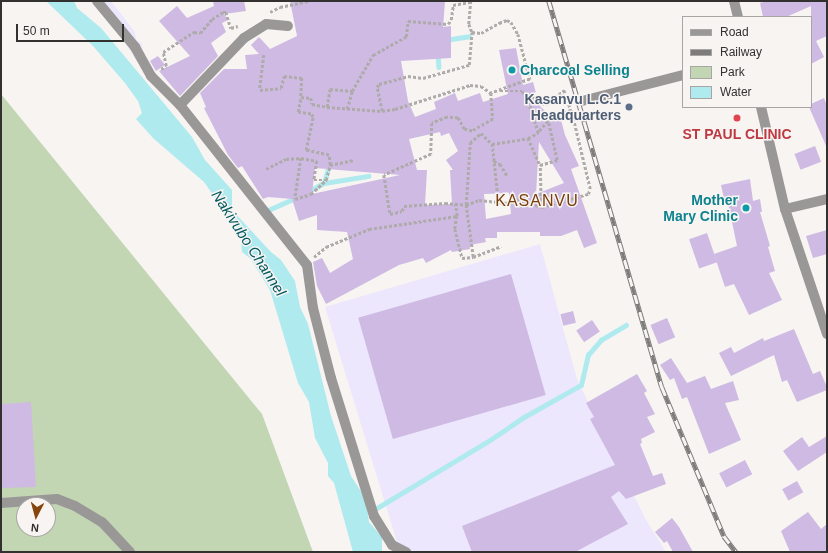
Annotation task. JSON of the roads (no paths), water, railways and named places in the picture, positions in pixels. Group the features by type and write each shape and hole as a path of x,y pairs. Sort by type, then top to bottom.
{"street":[{"path":"97,1 136,47 151,76 180,105 307,265 313,308 331,378 374,516 392,545 406,552"},
{"path":"734,1 738,16"},
{"path":"180,105 244,38 266,24 288,26"},
{"path":"582,101 682,75"},
{"path":"761,108 785,210 827,334"},
{"path":"785,210 827,199"},
{"path":"1,504 57,499 75,506 102,522 130,552"}],"water":[{"name":"Nakivubo Channel","path":"46,1 74,1 77,8 101,28 192,137 205,160 232,190 232,210 271,252 281,260 295,281 300,307 308,324 331,416 351,476 366,499 369,522 382,537 382,552 353,552 334,483 328,476 328,463 315,438 309,402 298,383 270,290 251,259 242,252 240,233 204,182 153,138 136,119 142,113 138,101 125,83 93,46"}],"waterway":[{"path":"445,40 469,36"},
{"path":"438,54 439,67"},
{"path":"307,192 324,183 329,164"},
{"path":"324,183 368,176"},
{"path":"266,211 297,197"},
{"path":"377,508 490,440 524,417 581,385 588,355 601,340 626,325"}],"railway":[{"path":"549,1 662,387 724,536 736,552"}],"place":[{"name":"Charcoal Selling","path":"512,70"},
{"name":"Kasanvu L.C.1 Headquarters","path":"629,107"},
{"name":"ST PAUL CLINIC","path":"737,118"},
{"name":"Mother Mary Clinic","path":"746,208"}],"district":[{"name":"KASANVU","path":"537,201"}]}
